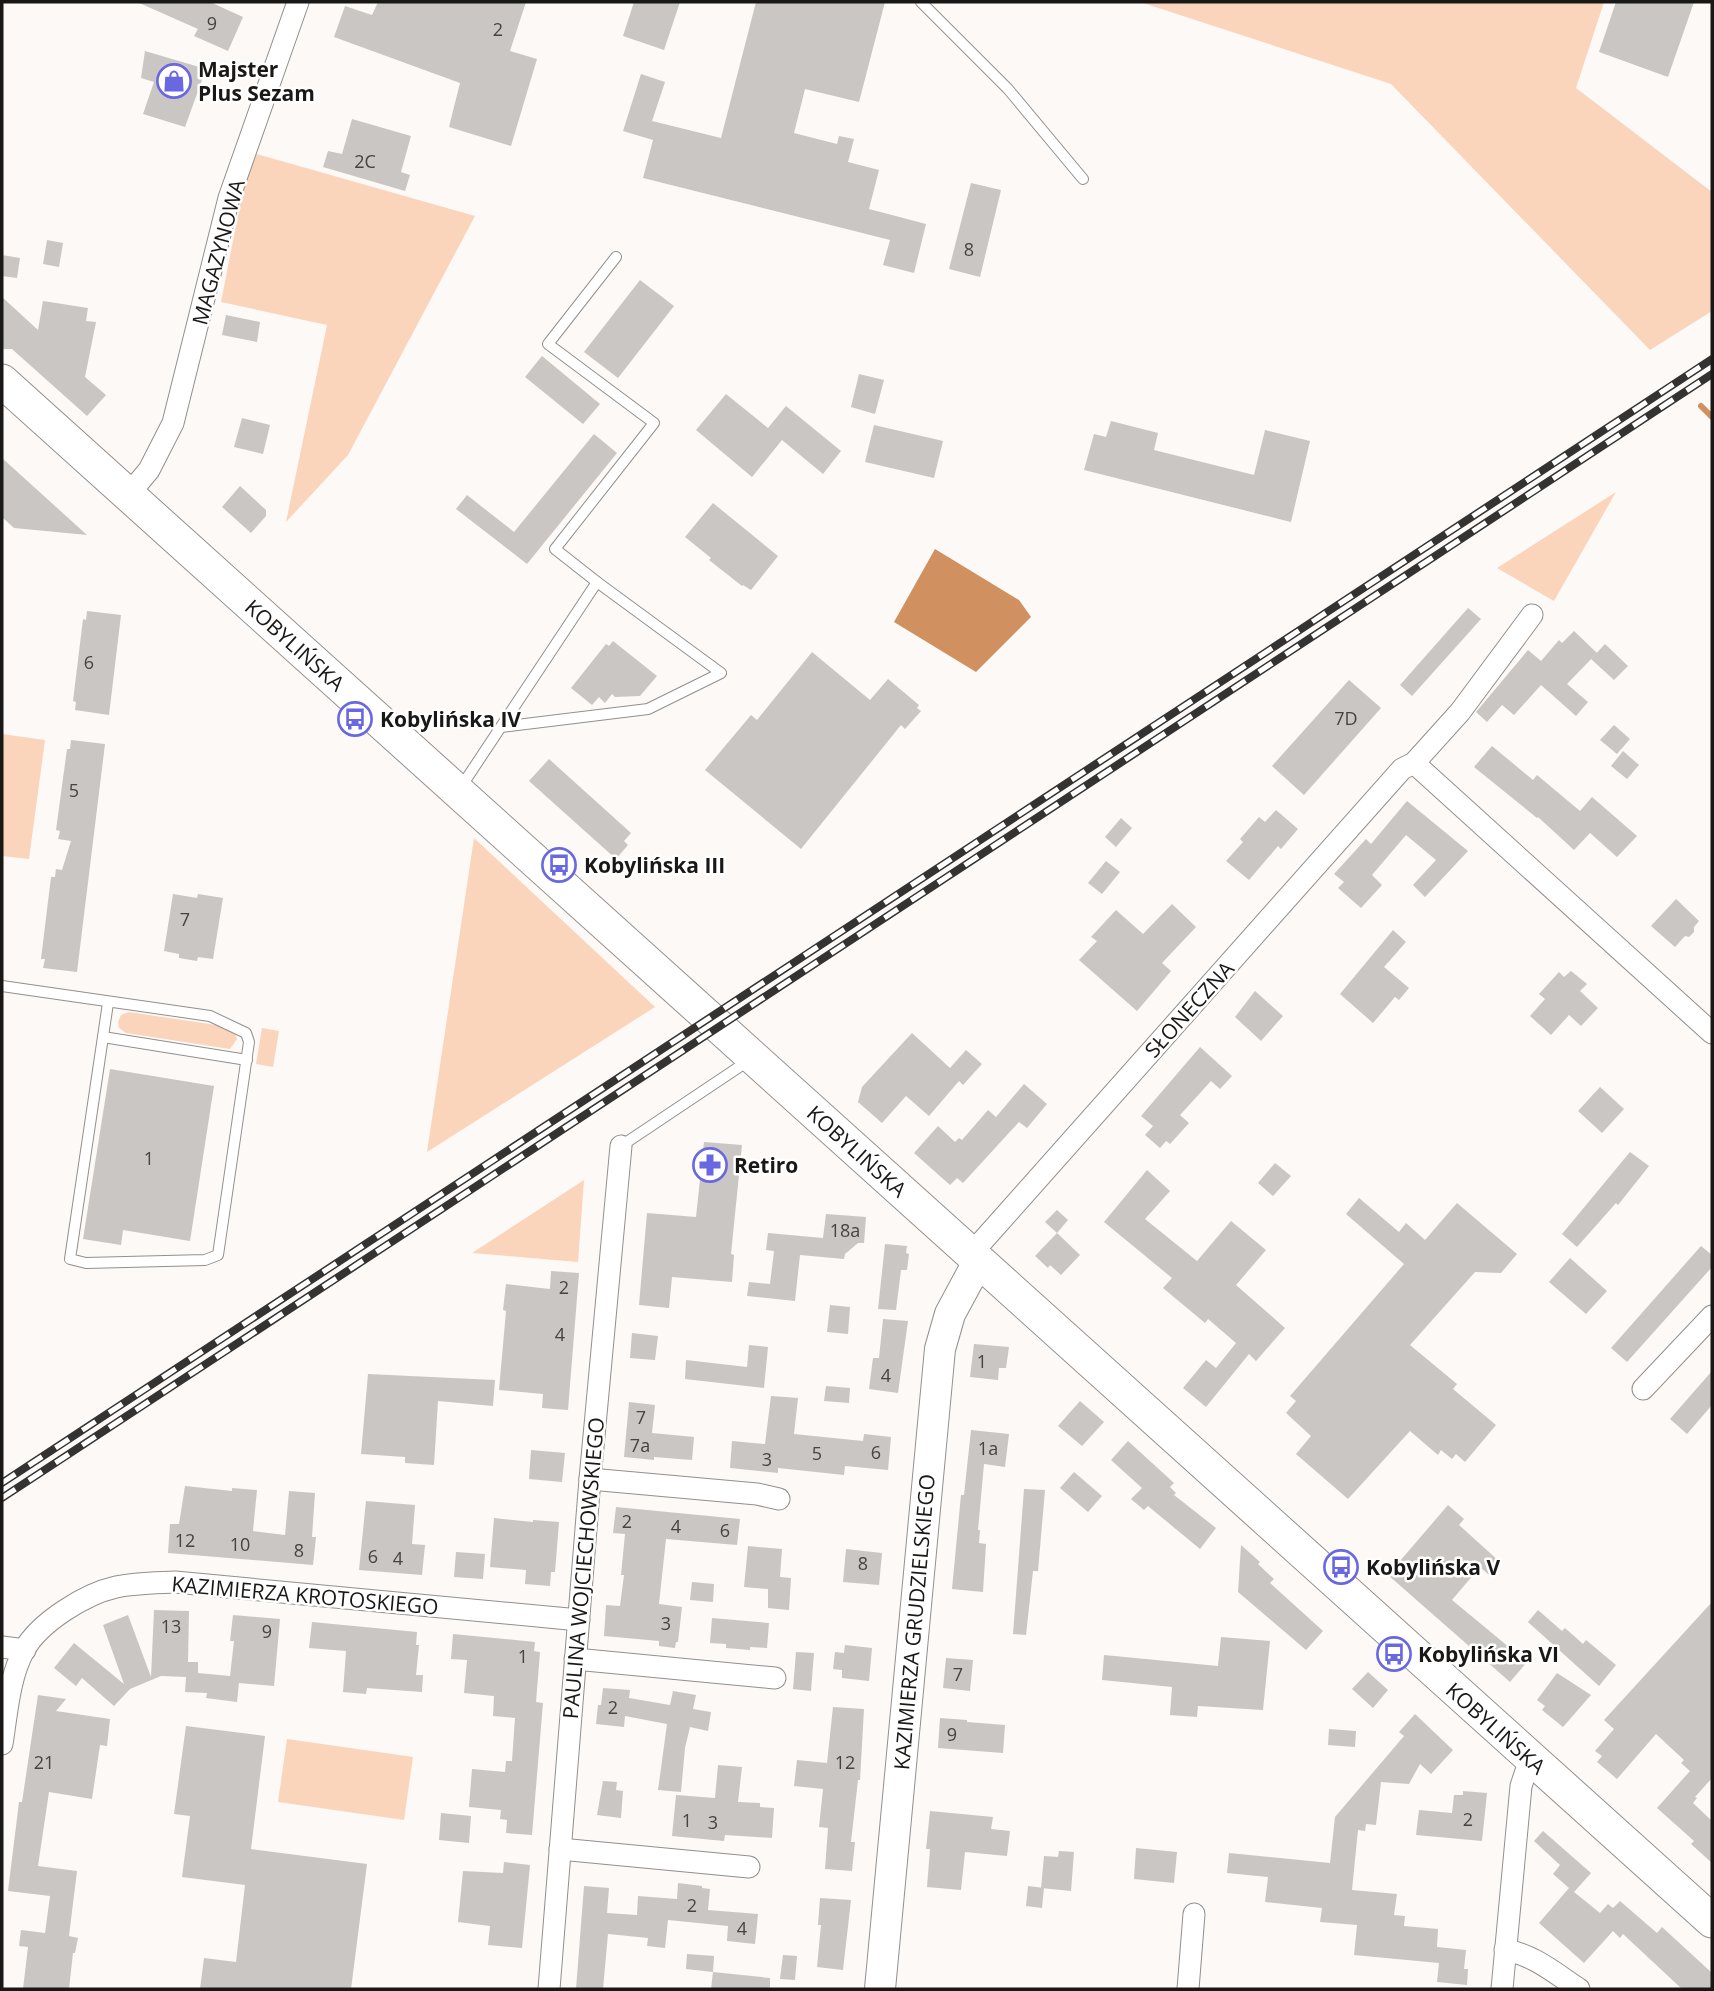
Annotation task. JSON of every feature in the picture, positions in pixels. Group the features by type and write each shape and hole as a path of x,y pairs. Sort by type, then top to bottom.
{"main road":[{"name":"KOBYLIŃSKA","path":"2,381 1712,1921"}],"street":[{"name":"MAGAZYNOWA","path":"128,495 149,470 173,423 229,198 298,2"},
{"name":"SŁONECZNA","path":"978,1262 979,1245 1402,769 1414,763 1460,712 1532,615"},
{"path":"1414,763 1712,1033"},
{"name":"PAULINA WOJCIECHOWSKIEGO","path":"549,1989 590,1479 621,1146"},
{"name":"KAZIMIERZA GRUDZIELSKIEGO","path":"880,1989 940,1349 950,1314 978,1262"},
{"path":"1643,1389 1712,1316"},
{"path":"590,1479 757,1494 779,1499"},
{"name":"KAZIMIERZA KROTOSKIEGO","path":"2,1744 13,1677 24,1650 54,1618 81,1601 112,1588 175,1582 579,1620"},
{"path":"2,1647 24,1650"},
{"path":"575,1660 775,1678"},
{"path":"1502,1989 1521,1786 1526,1771 1534,1761"},
{"path":"560,1849 750,1867"},
{"path":"1188,1989 1194,1914"},
{"path":"1506,1950 1521,1952 1531,1957 1579,1989"}],"lane":[{"path":"921,2 1008,89 1083,179"},
{"path":"501,727 648,709 721,673 555,549 654,423 548,344 616,257"},
{"path":"458,792 597,582"},
{"path":"2,986 210,1016 246,1033 249,1042 247,1060 218,1255 205,1260 86,1263 70,1259 108,1003"},
{"path":"103,1037 247,1060"},
{"path":"621,1146 753,1058"}],"shaded area":[{"path":"1140,2 1604,2 1576,88 1712,192 1712,311 1650,350 1391,84"},
{"path":"253,153 475,216 348,455 286,522 327,325 221,302 246,175"},
{"path":"1616,492 1554,601 1497,568"},
{"path":"935,549 1019,600 1031,617 976,672 894,622"},
{"path":"2,734 45,740 29,859 2,856"},
{"path":"474,838 655,1007 427,1152"},
{"path":"129,1012 223,1026 235,1033 237,1039 230,1049 126,1033 119,1028 118,1022 121,1015"},
{"path":"262,1028 279,1031 273,1067 256,1064"},
{"path":"584,1180 578,1262 472,1253"},
{"path":"287,1739 413,1757 404,1820 278,1802"}],"building":[{"path":"137,2 210,2 243,17 228,51 194,36 198,29"},
{"path":"378,2 526,2 510,51 537,59 511,146 449,127 460,83 334,37 345,6 372,15"},
{"path":"634,2 680,2 664,50 623,36"},
{"path":"756,2 885,2 859,102 805,89 794,133 837,144 839,136 854,139 848,162 879,170 869,209 926,224 914,273 883,265 890,240 643,178 653,140 623,131 641,74 665,82 652,121 721,138"},
{"path":"1616,2 1694,2 1668,77 1599,52"},
{"path":"145,51 206,69 185,127 143,114 154,82 141,78"},
{"path":"352,119 411,136 401,172 410,175 405,191 323,167 328,151 342,154"},
{"path":"971,183 1001,190 980,277 949,269"},
{"path":"47,240 63,243 59,267 43,264"},
{"path":"2,255 20,258 17,278 2,276"},
{"path":"640,280 674,306 618,378 584,352"},
{"path":"2,297 38,330 43,301 88,308 86,321 96,322 85,377 106,395 87,416 12,349 2,349"},
{"path":"226,315 260,322 257,342 222,335"},
{"path":"542,356 600,404 583,424 525,377"},
{"path":"859,374 884,380 875,414 851,407"},
{"path":"726,394 768,428 786,406 841,451 823,474 782,440 752,477 696,430"},
{"path":"242,418 270,425 263,454 234,447"},
{"path":"1111,421 1158,433 1154,450 1254,475 1265,430 1310,441 1291,522 1084,470 1094,434 1106,437"},
{"path":"874,425 943,441 934,478 865,462"},
{"path":"594,434 617,453 527,564 456,509 467,495 514,532"},
{"path":"2,458 87,535 14,528 2,517"},
{"path":"240,486 266,510 266,516 251,533 222,507"},
{"path":"713,503 778,556 751,590 709,560 711,558 685,537"},
{"path":"1468,608 1481,619 1412,696 1400,685"},
{"path":"87,611 121,615 109,715 75,710 76,702 73,701 83,619 86,620"},
{"path":"1574,631 1597,653 1567,684 1588,702 1576,716 1541,685 1514,715 1502,705 1487,722 1476,712 1528,650 1541,661 1559,640 1562,643"},
{"path":"613,641 657,676 640,696 615,697 612,694 605,703 599,697 592,705 571,688 606,644 609,646"},
{"path":"1605,644 1628,666 1614,680 1591,659"},
{"path":"812,652 870,700 888,679 919,705 917,708 921,711 905,729 901,725 801,849 705,770 751,715 757,720"},
{"path":"1349,680 1381,708 1304,795 1272,766"},
{"path":"1614,725 1630,739 1617,754 1600,740"},
{"path":"71,740 105,744 77,972 43,968 45,959 41,959 51,877 55,877 56,869 62,870 71,841 58,839 60,831 56,830 67,749 70,749"},
{"path":"1492,746 1533,780 1537,775 1580,811 1592,797 1637,836 1617,857 1590,833 1574,850 1538,817 1474,767"},
{"path":"1623,751 1639,765 1627,779 1611,766"},
{"path":"549,759 631,833 624,841 628,845 616,859 529,781"},
{"path":"1407,801 1468,851 1425,897 1413,885 1436,860 1406,835 1372,875 1382,885 1361,908 1338,888 1344,882 1334,874 1366,839 1371,844"},
{"path":"1276,810 1298,829 1281,849 1278,846 1249,880 1226,861 1243,842 1240,839 1259,817 1265,822"},
{"path":"1121,818 1132,828 1116,847 1105,837"},
{"path":"1106,861 1120,872 1102,894 1088,883"},
{"path":"173,894 223,898 213,959 198,957 197,961 179,958 179,954 164,951"},
{"path":"1676,899 1699,921 1694,932 1689,937 1685,936 1675,947 1651,926"},
{"path":"1172,904 1196,927 1162,963 1171,971 1137,1011 1079,960 1097,941 1091,937 1116,910 1143,934"},
{"path":"1393,930 1406,942 1384,967 1409,988 1399,1000 1395,997 1373,1023 1340,994"},
{"path":"1571,971 1587,984 1580,991 1598,1008 1581,1026 1569,1015 1551,1035 1530,1016 1545,999 1539,994 1559,972 1564,977"},
{"path":"1255,991 1283,1016 1261,1041 1235,1017"},
{"path":"912,1033 950,1068 966,1050 982,1064 963,1085 959,1081 929,1116 906,1096 882,1123 858,1102 862,1087"},
{"path":"1200,1047 1232,1076 1220,1089 1211,1081 1180,1115 1189,1123 1170,1144 1166,1141 1160,1148 1145,1135 1153,1126 1141,1116"},
{"path":"110,1069 214,1086 190,1241 123,1230 121,1245 83,1239"},
{"path":"1024,1084 1047,1104 1027,1128 1019,1122 963,1183 957,1178 950,1185 914,1153 938,1126 955,1142 959,1138 962,1140 988,1110 996,1117"},
{"path":"1600,1087 1624,1109 1602,1133 1578,1111"},
{"path":"704,1142 742,1145 731,1254 734,1255 732,1282 672,1277 669,1308 639,1305 647,1213 696,1217"},
{"path":"1630,1152 1649,1166 1618,1205 1616,1203 1577,1247 1562,1234"},
{"path":"1275,1163 1291,1176 1273,1196 1258,1183"},
{"path":"1147,1170 1170,1191 1145,1219 1197,1261 1231,1221 1266,1250 1236,1285 1285,1328 1256,1361 1249,1354 1206,1407 1183,1388 1206,1360 1216,1368 1236,1343 1208,1319 1205,1323 1163,1288 1172,1278 1104,1222"},
{"path":"1359,1198 1399,1232 1406,1223 1425,1240 1457,1203 1517,1254 1501,1273 1475,1272 1410,1345 1457,1384 1453,1389 1496,1425 1465,1462 1456,1454 1452,1459 1441,1450 1438,1455 1410,1431 1348,1499 1296,1454 1311,1436 1286,1413 1296,1401 1290,1396 1404,1264 1346,1214"},
{"path":"1057,1210 1068,1220 1057,1233 1045,1222"},
{"path":"826,1214 866,1217 864,1243 858,1243 845,1254 844,1259 800,1255 795,1301 747,1296 749,1282 770,1284 774,1251 766,1250 768,1233 823,1238"},
{"path":"1057,1233 1080,1255 1061,1275 1035,1256"},
{"path":"885,1244 907,1246 906,1253 909,1254 907,1270 901,1270 896,1310 878,1309"},
{"path":"1701,1246 1712,1255 1712,1267 1627,1362 1611,1348"},
{"path":"1570,1258 1607,1291 1586,1314 1549,1282"},
{"path":"551,1271 579,1273 568,1410 542,1408 543,1394 499,1390 506,1284 550,1289"},
{"path":"830,1305 850,1307 848,1334 827,1332"},
{"path":"883,1319 908,1321 898,1393 869,1389 873,1358 879,1358"},
{"path":"632,1333 658,1336 655,1360 630,1358"},
{"path":"974,1344 1009,1347 1006,1368 999,1368 998,1380 970,1377"},
{"path":"749,1345 768,1347 764,1388 685,1379 686,1360 747,1367"},
{"path":"1712,1371 1712,1405 1687,1434 1670,1419"},
{"path":"368,1374 495,1380 493,1406 438,1401 434,1465 405,1463 405,1457 361,1454"},
{"path":"826,1386 850,1388 849,1403 824,1401"},
{"path":"771,1396 798,1398 794,1434 863,1441 864,1434 891,1437 888,1470 845,1466 844,1475 778,1468 778,1473 730,1468 732,1441 765,1444"},
{"path":"1080,1401 1104,1422 1082,1446 1058,1426"},
{"path":"629,1402 655,1405 652,1433 694,1437 692,1460 624,1457"},
{"path":"971,1430 1009,1434 1005,1467 984,1464 978,1530 979,1543 986,1544 983,1592 952,1589 961,1495 964,1495"},
{"path":"1128,1441 1174,1483 1170,1487 1176,1493 1174,1495 1216,1528 1200,1549 1148,1506 1144,1510 1131,1499 1142,1488 1111,1460"},
{"path":"531,1450 565,1453 562,1482 529,1479"},
{"path":"1074,1472 1102,1496 1088,1512 1060,1488"},
{"path":"185,1486 232,1491 232,1488 257,1490 253,1531 285,1535 289,1491 315,1493 312,1537 316,1537 313,1565 168,1553 170,1524 179,1524"},
{"path":"1024,1489 1045,1490 1038,1571 1033,1571 1026,1635 1013,1634"},
{"path":"366,1501 415,1505 412,1544 425,1545 422,1575 359,1570"},
{"path":"1448,1505 1464,1519 1459,1525 1500,1562 1489,1575 1480,1567 1452,1600 1527,1662 1510,1682 1388,1575"},
{"path":"616,1507 740,1519 737,1545 666,1539 659,1604 682,1607 675,1648 659,1646 659,1641 604,1636 606,1605 620,1606 624,1575 621,1575 625,1534 613,1533"},
{"path":"494,1518 559,1522 555,1572 551,1572 550,1586 525,1584 526,1570 490,1567"},
{"path":"1241,1545 1274,1579 1270,1583 1323,1631 1306,1650 1238,1592"},
{"path":"748,1546 782,1549 780,1577 791,1578 789,1610 768,1608 768,1589 744,1587"},
{"path":"846,1549 882,1553 879,1585 843,1582"},
{"path":"456,1552 485,1554 483,1579 454,1577"},
{"path":"692,1582 714,1584 713,1602 690,1600"},
{"path":"1712,1602 1712,1778 1693,1803 1712,1821 1712,1863 1691,1844 1694,1841 1657,1808 1690,1771 1681,1763 1684,1760 1656,1734 1617,1779 1597,1762 1602,1756 1595,1751 1614,1729 1604,1720"},
{"path":"154,1610 189,1611 188,1662 198,1662 198,1673 230,1676 234,1641 230,1641 233,1615 280,1619 274,1686 239,1683 237,1702 206,1698 207,1693 185,1692 186,1677 161,1676 130,1689 114,1706 82,1678 76,1686 54,1668 74,1643 124,1684 103,1625 128,1615 151,1677"},
{"path":"1538,1610 1562,1631 1565,1628 1583,1644 1586,1640 1616,1665 1599,1686 1528,1622"},
{"path":"712,1618 769,1623 767,1648 726,1648 726,1644 710,1643"},
{"path":"312,1622 417,1632 416,1645 419,1645 416,1675 423,1675 422,1692 367,1688 366,1694 343,1692 346,1651 309,1648"},
{"path":"453,1634 535,1642 534,1651 540,1652 536,1702 543,1703 532,1835 506,1833 507,1820 500,1819 501,1810 469,1807 472,1769 505,1772 506,1761 512,1761 515,1718 493,1716 494,1696 464,1693 467,1660 451,1659"},
{"path":"1221,1637 1270,1641 1263,1710 1198,1706 1197,1717 1170,1715 1172,1687 1102,1680 1104,1655 1218,1666"},
{"path":"845,1645 872,1648 869,1681 842,1678 842,1670 833,1669 835,1652 844,1653"},
{"path":"796,1652 814,1653 811,1691 793,1689"},
{"path":"946,1658 973,1660 970,1691 943,1688"},
{"path":"1368,1672 1388,1690 1373,1708 1352,1689"},
{"path":"1557,1673 1591,1695 1563,1727 1542,1710 1545,1706 1537,1700"},
{"path":"603,1688 630,1690 629,1698 670,1705 673,1691 696,1695 693,1709 711,1712 708,1731 690,1727 681,1792 658,1790 667,1724 625,1716 624,1727 596,1724"},
{"path":"38,1695 66,1699 56,1711 110,1719 107,1746 100,1745 92,1799 49,1792 38,1866 77,1871 69,1936 78,1938 73,1953 69,1989 23,1989 28,1947 19,1946 21,1930 45,1933 50,1896 8,1891 19,1802 22,1802"},
{"path":"833,1707 864,1709 860,1780 851,1842 855,1842 852,1871 825,1869 828,1828 819,1827 823,1789 794,1786 797,1760 827,1763"},
{"path":"1415,1714 1453,1750 1431,1774 1420,1764 1409,1784 1381,1782 1376,1825 1366,1824 1365,1831 1358,1830 1352,1890 1397,1894 1394,1915 1405,1916 1404,1926 1438,1929 1437,1947 1466,1950 1464,1969 1468,1969 1467,1985 1437,1982 1439,1963 1354,1955 1357,1925 1320,1922 1322,1908 1265,1902 1268,1877 1227,1873 1229,1853 1330,1863 1335,1817 1404,1736 1399,1732"},
{"path":"940,1718 1005,1725 1003,1753 938,1748"},
{"path":"186,1726 265,1736 251,1849 367,1864 351,1989 200,1989 204,1958 236,1962 245,1885 182,1877 190,1816 174,1814"},
{"path":"1329,1729 1356,1731 1355,1747 1328,1745"},
{"path":"718,1765 742,1767 738,1802 760,1803 760,1807 774,1808 772,1838 725,1835 724,1841 672,1836 676,1795 715,1798"},
{"path":"603,1781 617,1782 616,1790 623,1791 621,1818 597,1815"},
{"path":"1463,1791 1487,1793 1482,1841 1416,1835 1419,1810 1452,1813 1454,1795 1463,1795"},
{"path":"930,1811 993,1817 991,1829 1010,1831 1007,1856 965,1852 961,1890 927,1887 930,1849 926,1849"},
{"path":"441,1813 471,1816 469,1843 439,1840"},
{"path":"1543,1831 1591,1873 1574,1892 1600,1913 1608,1904 1613,1908 1620,1901 1657,1933 1662,1927 1712,1973 1712,1989 1682,1989 1623,1934 1620,1938 1613,1931 1584,1963 1539,1923 1569,1888 1553,1874 1560,1865 1534,1841"},
{"path":"1136,1848 1177,1852 1174,1883 1134,1879"},
{"path":"1059,1851 1074,1852 1071,1891 1041,1888 1044,1856 1058,1857"},
{"path":"504,1862 530,1865 522,1948 488,1945 490,1926 458,1922 463,1871 503,1873"},
{"path":"678,1883 710,1889 708,1910 758,1914 755,1944 727,1941 728,1926 668,1920 665,1948 647,1946 648,1938 608,1934 603,1989 576,1989 584,1886 609,1888 607,1913 637,1915 638,1896 677,1899"},
{"path":"1028,1886 1044,1888 1042,1908 1026,1906"},
{"path":"820,1898 851,1900 843,1970 817,1967 821,1925 818,1925"},
{"path":"687,1954 714,1956 713,1972 686,1969"},
{"path":"783,1955 797,1956 795,1980 780,1979"},
{"path":"713,1972 770,1978 770,1989 711,1989"}],"waterway":[{"path":"1701,406 1712,417"}],"railway":[{"path":"2,1483 1712,359"},
{"path":"2,1498 1712,374"}],"place":[{"name":"Majster Plus Sezam","path":"174,81"},
{"name":"Kobylińska IV","path":"355,719"},
{"name":"Kobylińska III","path":"559,865"},
{"name":"Retiro","path":"710,1165"},
{"name":"Kobylińska V","path":"1341,1567"},
{"name":"Kobylińska VI","path":"1394,1654"}]}
